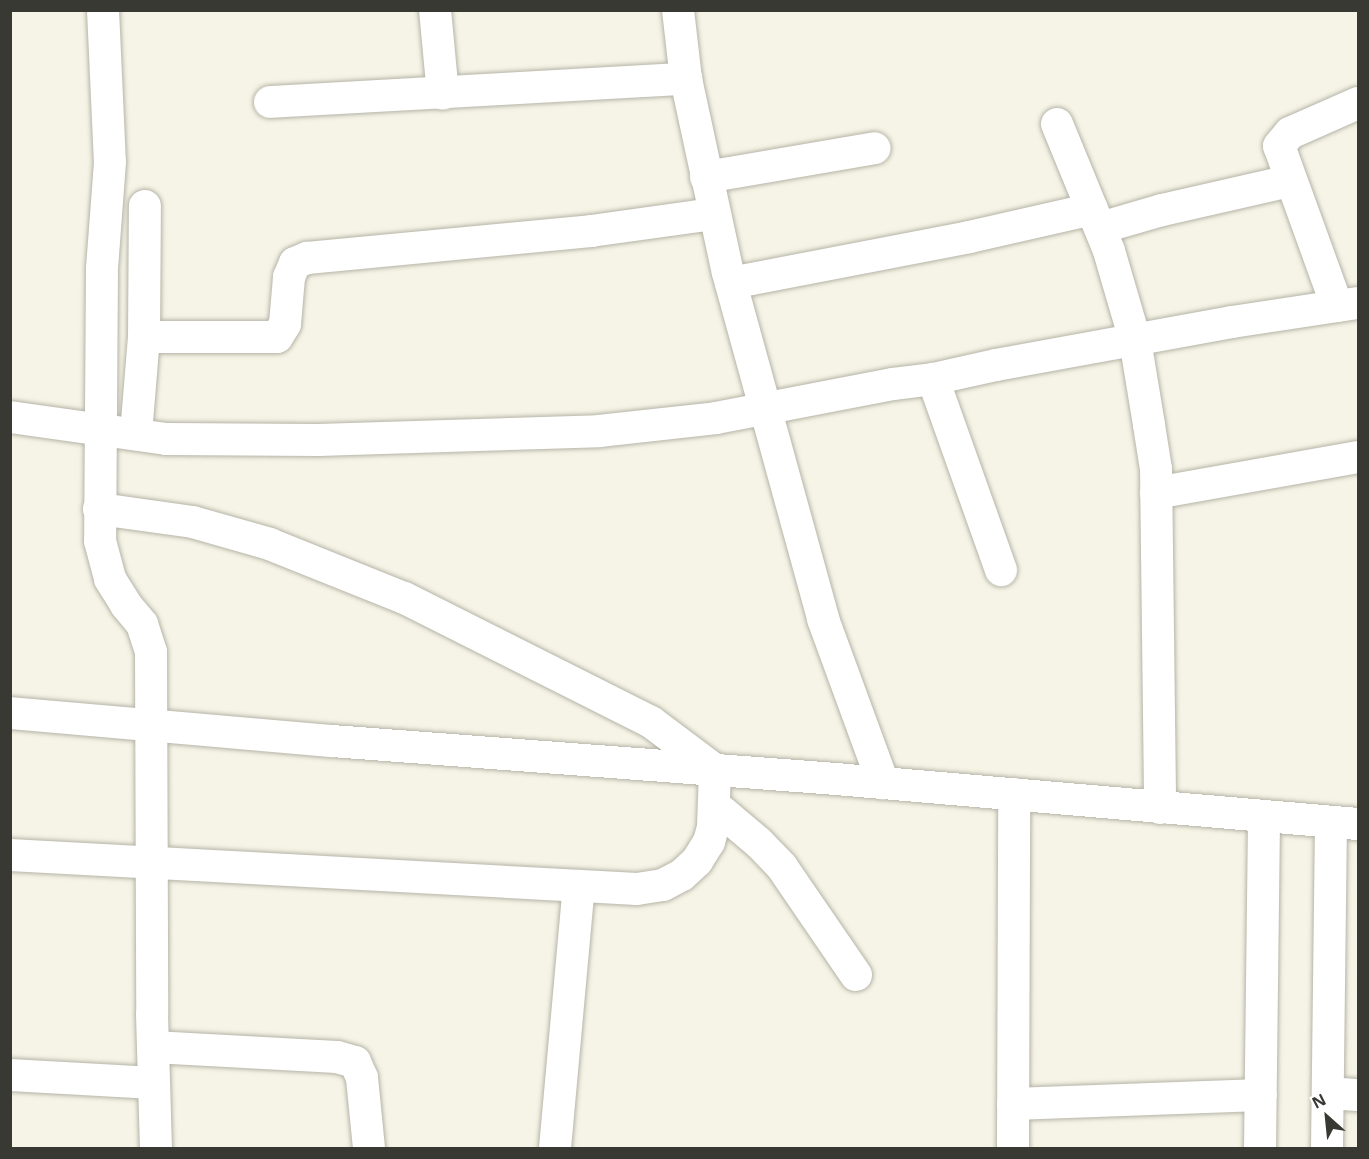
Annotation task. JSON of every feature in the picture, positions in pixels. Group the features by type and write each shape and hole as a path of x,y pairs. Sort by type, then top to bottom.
{"street":[{"path":"103,10 110,162 102,269 100,541 110,579 126,605 142,624 151,651 153,1047 156,1149"},
{"path":"435,10 443,94"},
{"path":"678,10 686,79 730,283 823,619 883,783"},
{"path":"270,102 686,79"},
{"path":"10,417 166,439 285,440 599,431 716,418 892,384 933,380 996,365 1232,322 1348,305 1290,181 1280,152 1283,139 1290,133 1359,103"},
{"path":"1057,124 1109,251 1135,340 1156,469 1160,808"},
{"path":"706,177 875,148"},
{"path":"730,283 969,237 1162,210 1290,181"},
{"path":"136,434 144,337 145,206"},
{"path":"144,337 277,337 285,324 289,277 295,263 306,258 591,231 714,214"},
{"path":"933,380 1002,570"},
{"path":"1156,493 1359,457"},
{"path":"99,509 193,522 242,534 404,598 651,722 715,770"},
{"path":"10,714 883,783 1345,823 1328,1093 1327,1149"},
{"path":"10,855 637,889 663,885 682,875 697,861 710,842 714,827 715,770"},
{"path":"1013,1149 1014,794"},
{"path":"714,805 759,843 782,867 856,975"},
{"path":"1260,1149 1264,817"},
{"path":"555,1149 579,886"},
{"path":"153,1047 337,1057 355,1062 362,1078 369,1149"},
{"path":"10,1075 154,1083"},
{"path":"1328,1093 1359,1095"},
{"path":"1013,1104 1261,1095"}]}
